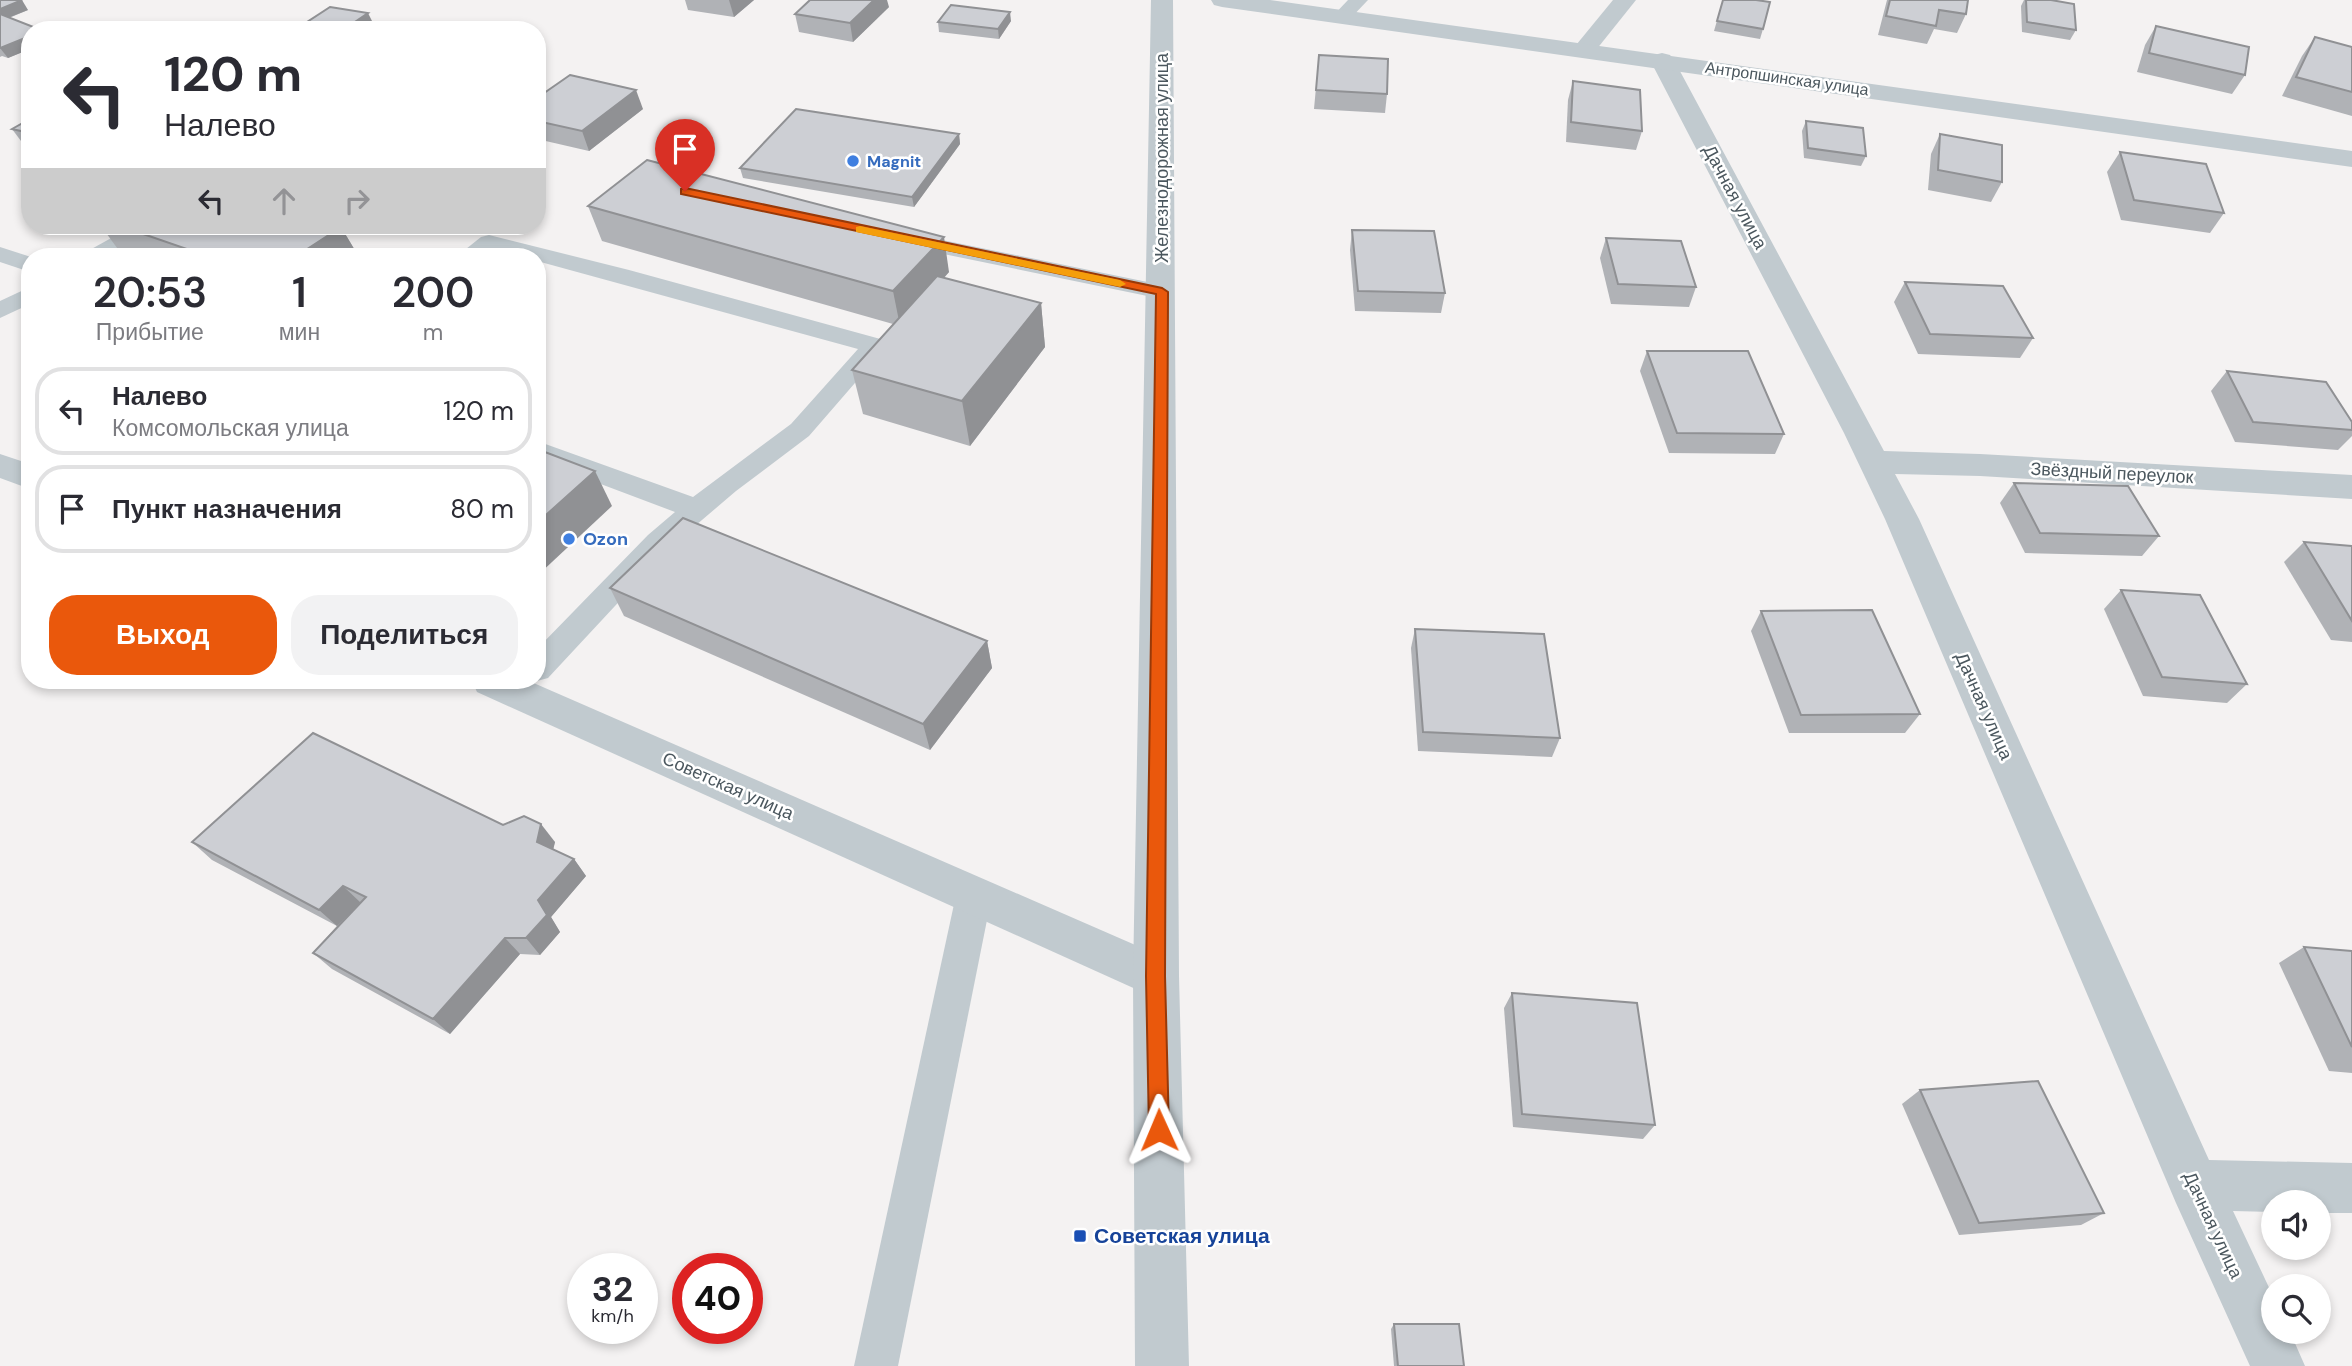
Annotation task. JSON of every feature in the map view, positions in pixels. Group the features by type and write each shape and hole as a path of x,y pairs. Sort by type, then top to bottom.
{"street":[{"name":"Железнодорожная улица","path":"1162,1366 1156,976 1163,0"},
{"name":"Антропшинская улица","path":"1222,0 2352,159"},
{"path":"1584,50 1625,0"},
{"name":"Дачная улица","path":"1662,60 1854,421 1902,519 2194,1185 2278,1366"},
{"name":"Звёздный переулок","path":"1872,462 1980,465 2352,487"},
{"path":"0,465 21,473"},
{"name":"Советская улица","path":"535,689 974,895 1156,976"},
{"path":"2194,1185 2352,1188"}],"lane":[{"path":"1340,18 1359,0"},
{"path":"110,248 133,235"},
{"path":"888,235 1162,292"},
{"path":"481,248 489,242 513,248"},
{"path":"0,254 21,262"},
{"path":"546,256 875,346 800,430 726,484 658,541 546,653"},
{"path":"0,312 21,299"},
{"path":"546,453 696,509"},
{"path":"876,1366 974,895"}],"building":[{"path":"0,0 22,0 0,9"},
{"path":"810,0 874,0 850,23 795,14"},
{"path":"1723,0 1770,2 1763,29 1717,21"},
{"path":"1890,0 1968,0 1966,14 1939,10 1936,26 1886,16"},
{"path":"2026,0 2074,4 2076,30 2027,22"},
{"path":"951,5 1010,12 998,29 938,22"},
{"path":"330,7 368,13 356,21 309,21"},
{"path":"0,14 21,22 21,40 0,48"},
{"path":"2156,26 2249,47 2245,75 2149,53"},
{"path":"2315,37 2352,47 2352,92 2296,77"},
{"path":"1319,55 1388,59 1387,94 1316,90"},
{"path":"570,75 636,90 582,131 546,123 546,92"},
{"path":"1573,81 1640,90 1642,131 1571,122"},
{"name":"Magnit","path":"796,109 959,134 912,197 740,168"},
{"path":"1806,121 1863,128 1866,156 1808,148"},
{"path":"21,124 21,131 12,129"},
{"path":"1940,134 2002,145 2002,182 1938,170"},
{"path":"2120,152 2206,164 2224,213 2134,200"},
{"path":"647,160 944,237 893,291 588,206"},
{"path":"1352,230 1434,231 1445,293 1358,291"},
{"path":"146,235 329,235 309,248 184,248"},
{"path":"1606,238 1681,241 1696,287 1618,284"},
{"path":"937,276 1041,303 962,401 852,370"},
{"path":"1905,282 2003,286 2033,338 1930,334"},
{"path":"1647,351 1748,351 1784,434 1677,433"},
{"path":"2227,371 2326,382 2352,422 2352,430 2253,422"},
{"path":"546,452 595,471 546,515"},
{"path":"2014,483 2128,486 2159,536 2040,533"},
{"path":"683,518 987,641 923,724 610,588"},
{"path":"2304,542 2352,546 2352,621"},
{"path":"2121,590 2200,595 2247,684 2162,677"},
{"path":"1872,610 1920,714 1801,715 1761,611"},
{"path":"1415,629 1544,634 1560,738 1423,732"},
{"path":"313,733 503,825 524,816 541,824 537,842 574,859 538,900 547,915 526,938 505,938 433,1019 313,953 366,897 343,886 319,910 192,842"},
{"path":"2304,947 2352,951 2352,1047"},
{"path":"1512,993 1637,1003 1655,1125 1522,1114"},
{"path":"2038,1081 2104,1213 1979,1223 1920,1090"},
{"path":"1394,1324 1459,1324 1464,1366 1398,1366"}],"slow traffic":[{"path":"860,229 1120,284"}],"place":[{"name":"Magnit","path":"853,161"},
{"name":"Ozon","path":"569,539"},
{"name":"Советская улица","path":"1080,1236"}],"route":[{"path":"685,191 1010,262 1162,292 1156,976 1159,1130"}]}
